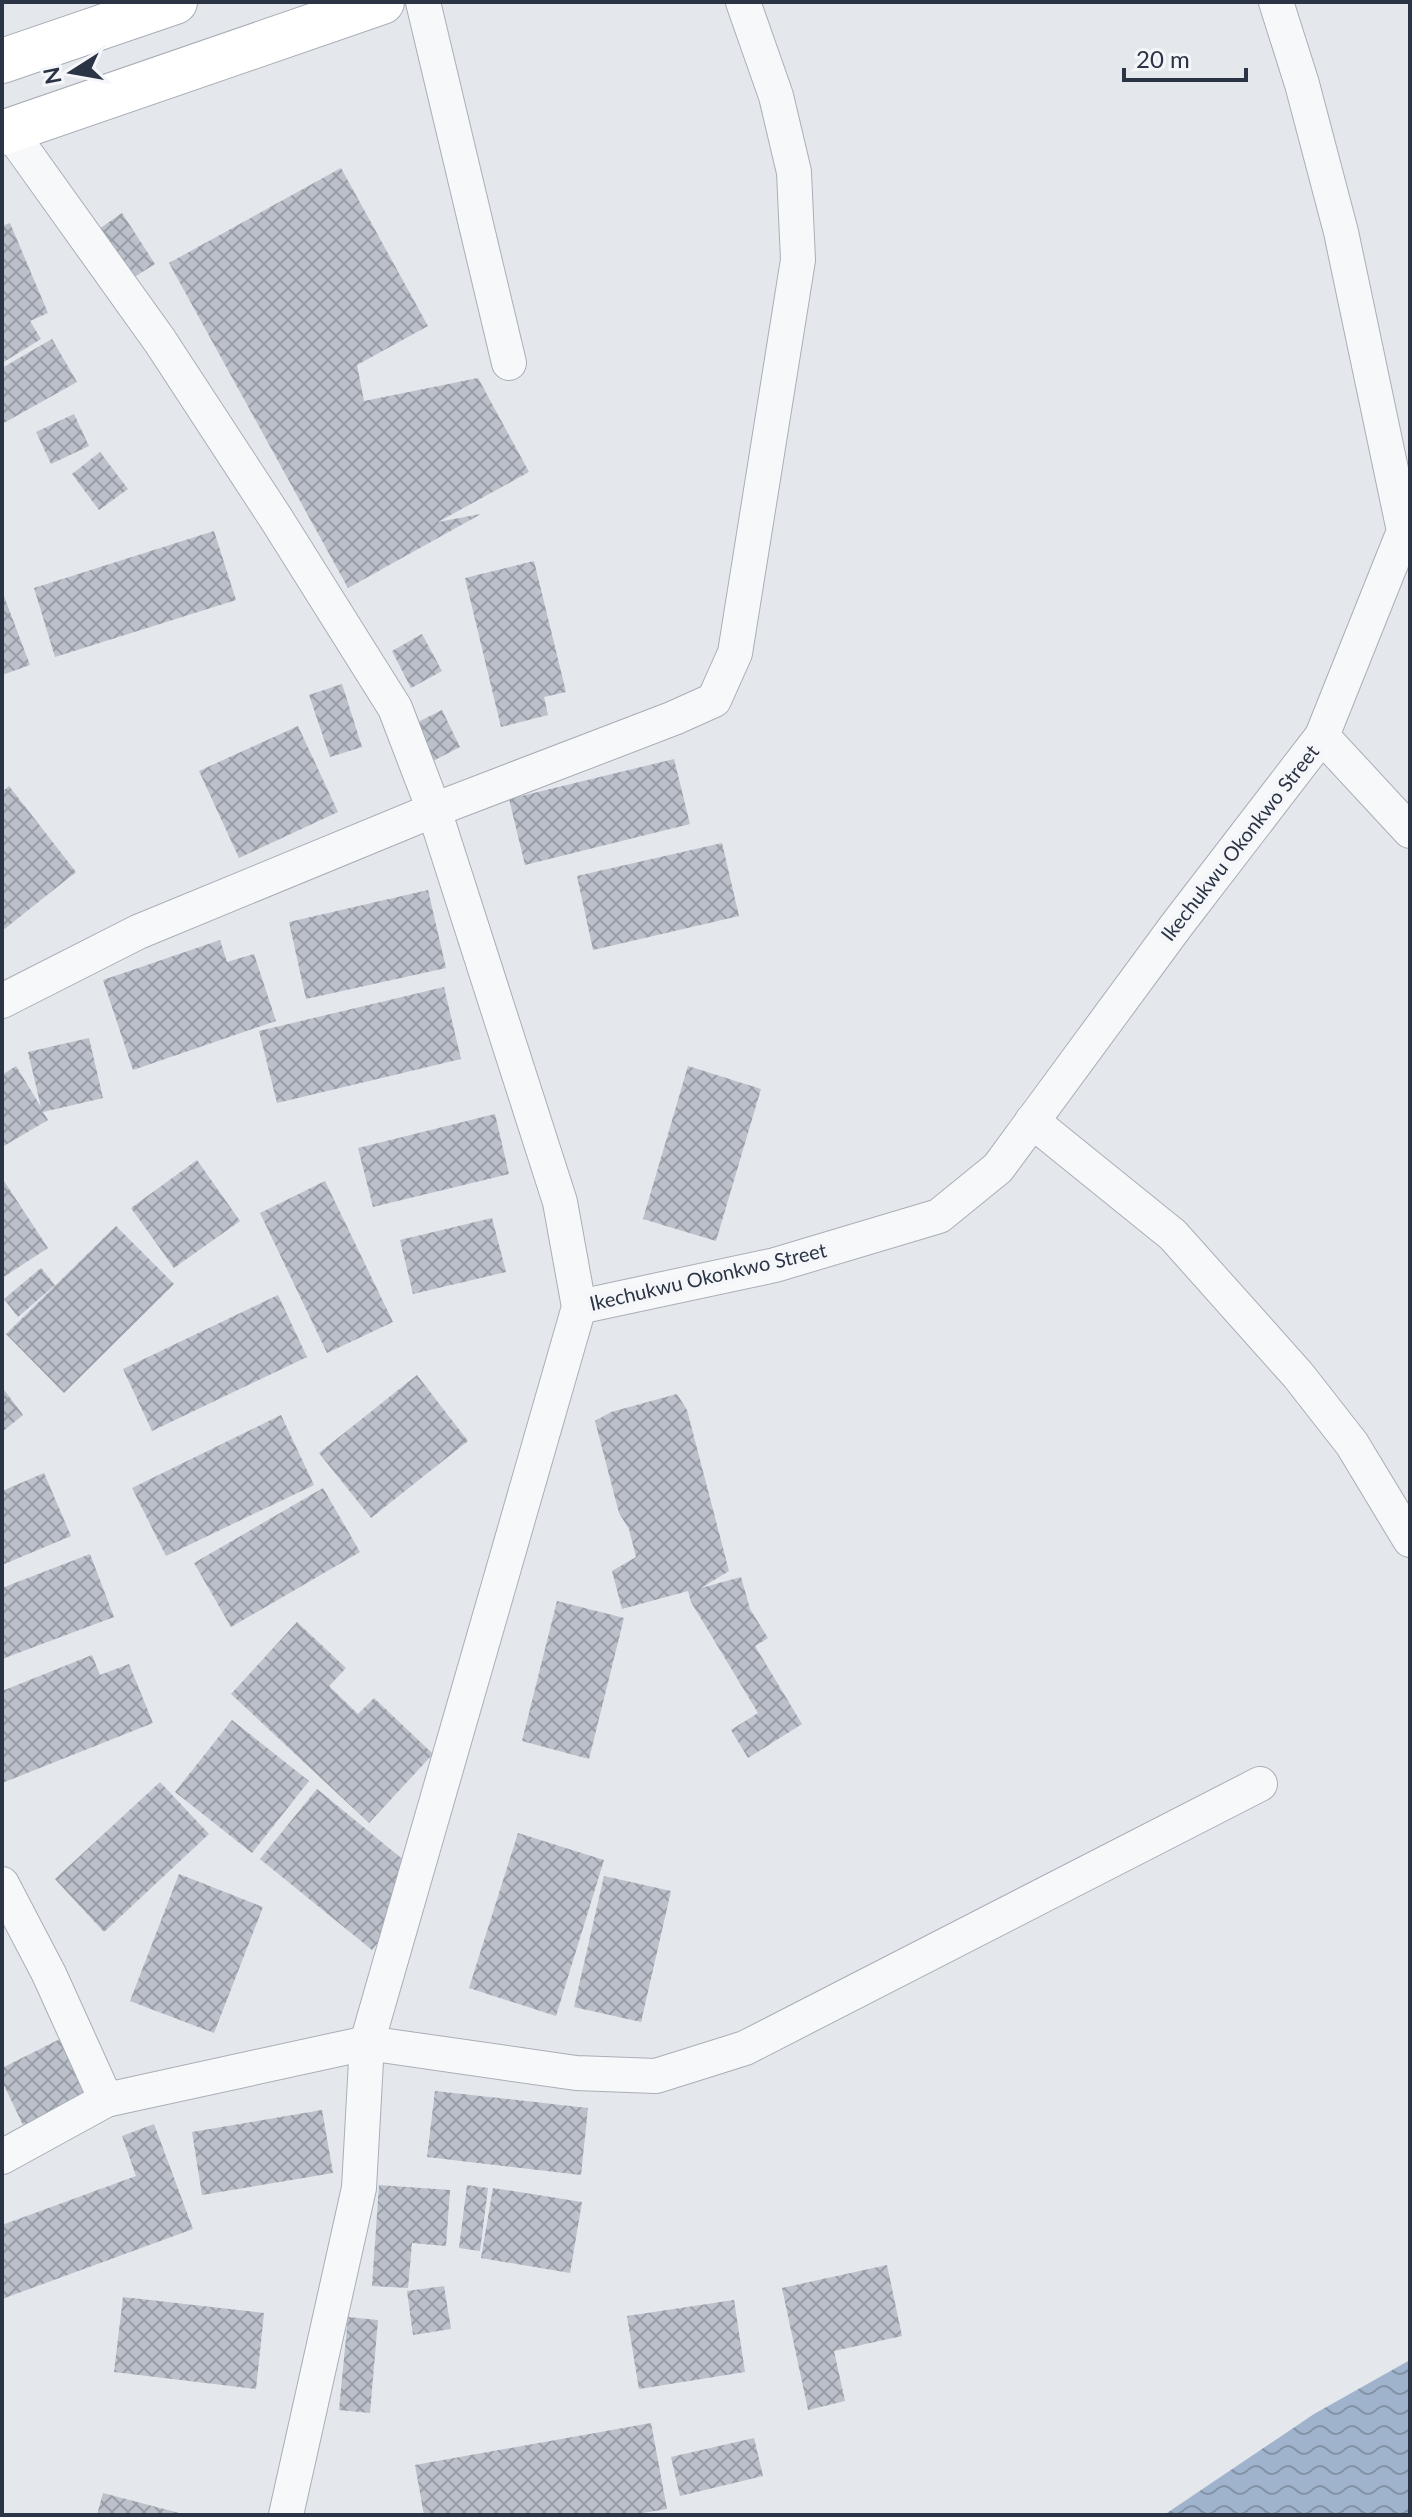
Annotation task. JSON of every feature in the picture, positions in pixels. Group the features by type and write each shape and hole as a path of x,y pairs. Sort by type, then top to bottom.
{"main road":[{"path":"2,61 175,2"},
{"path":"5,132 382,2"}],"street":[{"path":"423,2 509,363"},
{"path":"2,1001 138,932 434,810 714,700 735,653 798,260 794,172 776,96 743,2"},
{"name":"Ikechukwu Okonkwo Street","path":"579,1307 775,1265 939,1216 998,1168 1176,926 1322,736 1407,529 1341,232 1302,84 1276,2"},
{"path":"5,132 160,341 395,708 434,810 560,1202 579,1307 367,2043 359,2188 286,2515"},
{"path":"1322,736 1410,831"},
{"path":"1032,1121 1173,1235 1298,1375 1352,1444 1410,1540"},
{"path":"2,2157 106,2100 367,2043 576,2073 656,2076 745,2048 1260,1784"},
{"path":"2,1884 49,1974 106,2100"}],"water":[{"path":"1410,2360 1410,2515 1164,2515 1314,2414"}],"building":[{"path":"341,168 428,326 357,365 364,401 478,378 529,472 438,522 481,514 348,588 169,263"},
{"path":"122,213 155,264 128,281 96,231"},
{"path":"10,223 48,313 30,321 41,339 2,363 2,226"},
{"path":"52,339 77,382 2,424 2,368"},
{"path":"74,414 89,446 51,464 36,432"},
{"path":"100,452 128,489 99,510 72,474"},
{"path":"214,531 236,600 55,657 34,588"},
{"path":"534,561 566,692 544,697 548,715 501,727 465,578"},
{"path":"2,591 30,665 2,675"},
{"path":"422,634 442,671 411,688 392,651"},
{"path":"342,684 362,747 330,757 309,695"},
{"path":"442,710 460,747 431,762 412,725"},
{"path":"298,726 338,812 239,858 199,771"},
{"path":"674,759 690,824 525,865 509,799"},
{"path":"9,786 76,872 2,931 2,792"},
{"path":"722,843 739,916 593,950 577,876"},
{"path":"428,890 446,968 306,999 289,922"},
{"path":"220,940 227,962 254,954 276,1021 133,1070 103,980"},
{"path":"444,987 461,1059 277,1103 259,1031"},
{"path":"89,1038 103,1098 43,1112 48,1120 2,1147 2,1075 16,1066 41,1107 28,1052"},
{"path":"688,1066 761,1089 716,1241 643,1219"},
{"path":"495,1114 509,1174 373,1207 358,1148"},
{"path":"197,1160 240,1221 174,1268 131,1208"},
{"path":"2,1178 48,1248 2,1278"},
{"path":"325,1181 393,1322 327,1353 260,1213"},
{"path":"492,1218 506,1272 413,1294 400,1240"},
{"path":"116,1226 174,1284 64,1393 6,1334"},
{"path":"41,1268 55,1285 18,1317 4,1299"},
{"path":"278,1295 307,1357 152,1431 123,1369"},
{"path":"417,1375 468,1441 371,1518 319,1453"},
{"path":"2,1387 23,1415 2,1432"},
{"path":"677,1394 687,1410 729,1571 701,1588 741,1577 750,1609 768,1638 755,1646 802,1724 748,1758 731,1730 758,1713 691,1602 688,1591 622,1609 612,1571 636,1557 629,1529 619,1513 595,1421 611,1412"},
{"path":"281,1415 314,1485 166,1556 132,1488"},
{"path":"44,1473 71,1536 2,1565 2,1491"},
{"path":"323,1488 360,1552 231,1627 194,1563"},
{"path":"90,1554 114,1617 2,1659 2,1588"},
{"path":"557,1601 624,1618 589,1759 522,1741"},
{"path":"297,1622 346,1668 329,1686 358,1714 374,1698 433,1754 369,1823 231,1694"},
{"path":"92,1655 100,1675 129,1664 153,1723 2,1783 2,1691"},
{"path":"232,1720 309,1781 252,1853 175,1792"},
{"path":"160,1782 209,1834 104,1932 55,1879"},
{"path":"317,1789 428,1880 372,1950 260,1859"},
{"path":"518,1833 604,1860 556,2016 469,1988"},
{"path":"179,1874 263,1907 214,2033 130,2001"},
{"path":"604,1876 671,1891 641,2022 574,2007"},
{"path":"64,2037 91,2092 23,2125 2,2081 2,2068"},
{"path":"435,2091 588,2108 581,2175 427,2157"},
{"path":"322,2110 333,2173 202,2195 192,2132"},
{"path":"154,2124 193,2229 2,2299 2,2225 136,2176 122,2136"},
{"path":"379,2185 450,2190 446,2246 412,2243 408,2288 372,2286"},
{"path":"467,2185 488,2188 480,2251 459,2248"},
{"path":"493,2188 582,2202 570,2273 481,2258"},
{"path":"887,2265 902,2336 834,2351 845,2401 808,2410 782,2288"},
{"path":"444,2286 451,2329 413,2335 407,2291"},
{"path":"123,2297 264,2313 256,2389 114,2372"},
{"path":"734,2300 745,2372 639,2389 627,2316"},
{"path":"348,2317 378,2320 370,2413 339,2410"},
{"path":"651,2423 667,2509 631,2515 424,2515 415,2465"},
{"path":"754,2438 763,2476 680,2496 671,2457"},
{"path":"103,2493 183,2514 183,2515 97,2515"}]}
